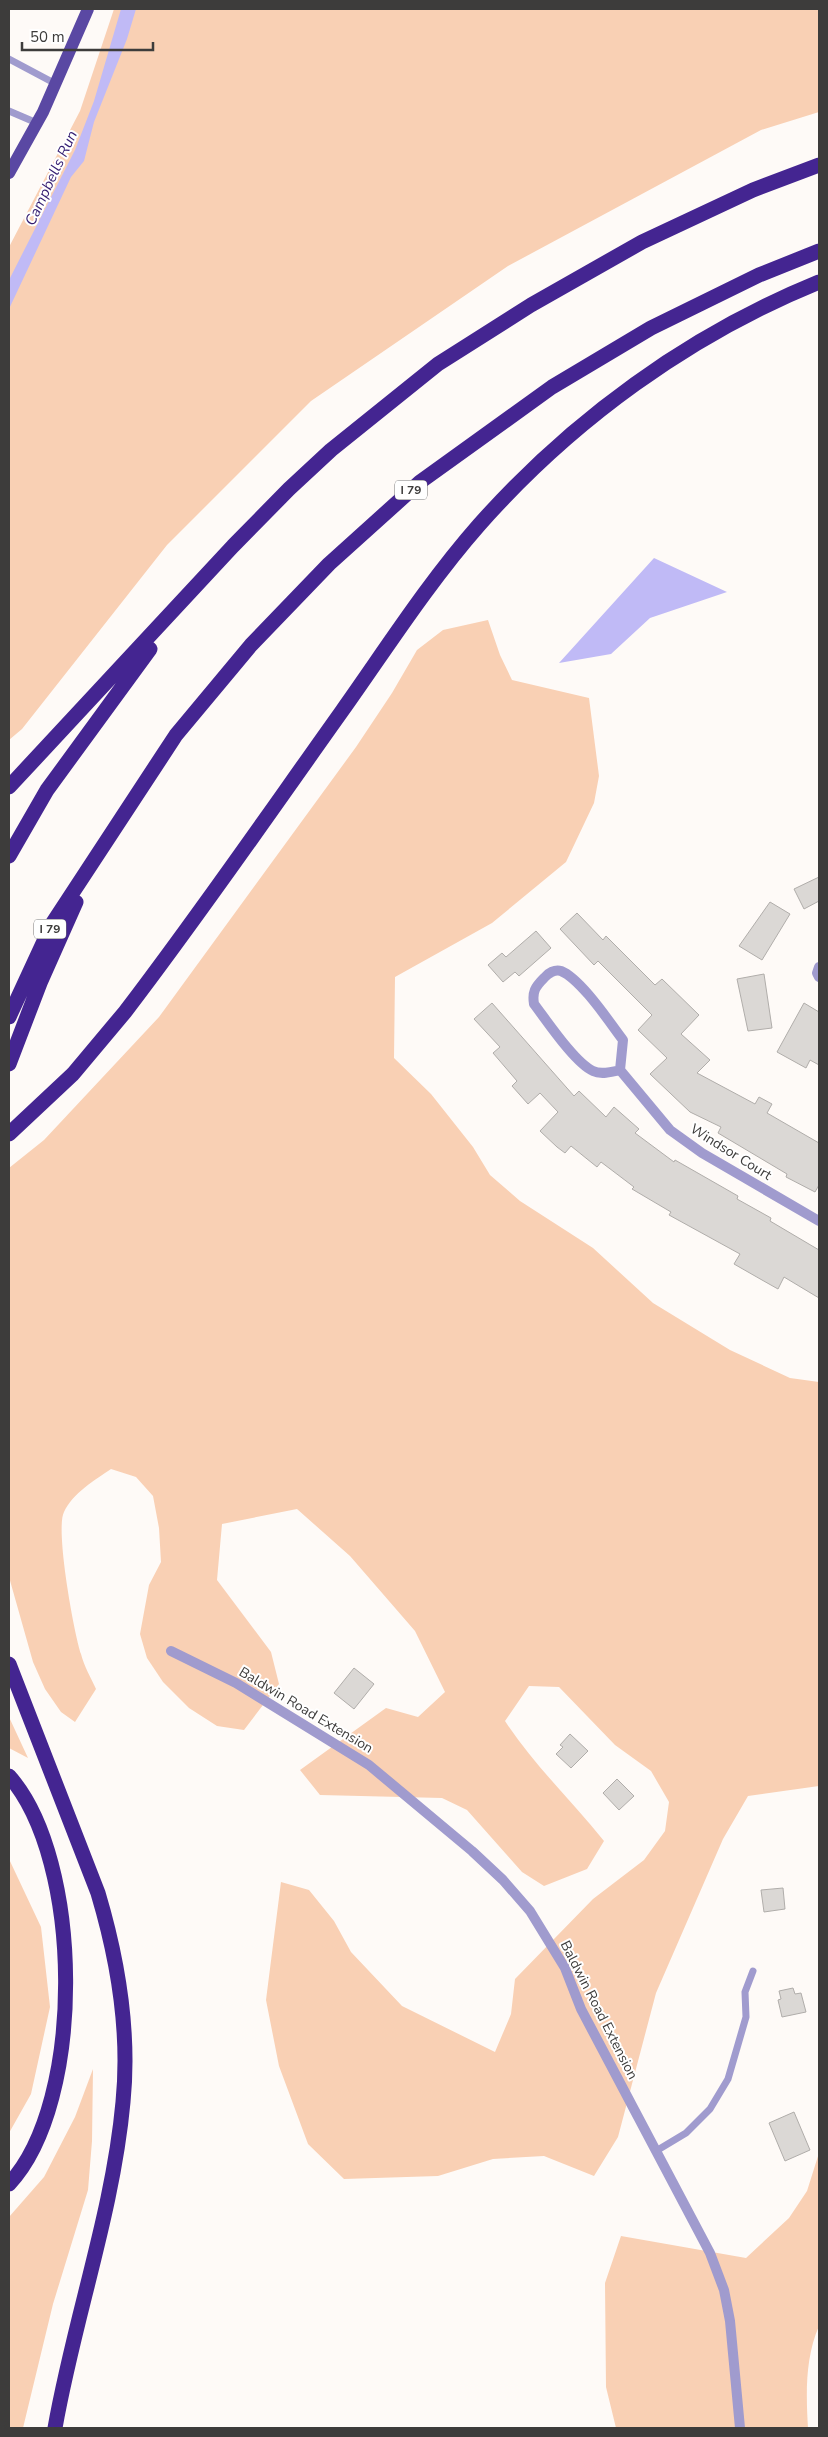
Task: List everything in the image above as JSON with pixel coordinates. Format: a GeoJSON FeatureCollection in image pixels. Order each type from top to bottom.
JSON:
{"type":"FeatureCollection","features":[{"type":"Feature","properties":{"kind":"highway"},"geometry":{"type":"LineString","coordinates":[[9,787],[233,546],[331,450],[438,364],[531,305],[642,242],[753,190],[819,166]]}},
{"type":"Feature","properties":{"kind":"highway","name":"I 79"},"geometry":{"type":"LineString","coordinates":[[9,1017],[52,924],[176,735],[251,646],[329,564],[420,482],[508,418],[597,359],[651,328],[751,279],[819,251]]}},
{"type":"Feature","properties":{"kind":"highway"},"geometry":{"type":"LineString","coordinates":[[9,1134],[73,1074],[125,1012],[448,564],[511,491],[581,426],[657,368],[739,319],[819,282]]}},
{"type":"Feature","properties":{"kind":"highway"},"geometry":{"type":"LineString","coordinates":[[9,856],[46,790],[138,663],[233,546]]}},
{"type":"Feature","properties":{"kind":"highway"},"geometry":{"type":"LineString","coordinates":[[10,1061],[40,983],[103,847]]}},
{"type":"Feature","properties":{"kind":"highway"},"geometry":{"type":"LineString","coordinates":[[9,1664],[98,1892],[107,1921],[119,1981],[124,2042],[123,2100],[114,2162],[55,2428]]}},
{"type":"Feature","properties":{"kind":"highway"},"geometry":{"type":"LineString","coordinates":[[9,1776],[33,1810],[50,1858],[61,1922],[65,1993],[59,2063],[50,2107],[37,2143],[27,2161],[9,2184]]}},
{"type":"Feature","properties":{"kind":"main road"},"geometry":{"type":"LineString","coordinates":[[9,173],[56,84],[88,9]]}},
{"type":"Feature","properties":{"kind":"street"},"geometry":{"type":"LineString","coordinates":[[819,967],[817,973],[819,978]]}},
{"type":"Feature","properties":{"kind":"street"},"geometry":{"type":"LineString","coordinates":[[554,971],[560,971],[583,990],[602,1011],[623,1040],[620,1070],[609,1073],[594,1072],[578,1059],[534,1004],[532,994],[535,987],[547,975],[554,971]]}},
{"type":"Feature","properties":{"kind":"street","name":"Windsor Court"},"geometry":{"type":"LineString","coordinates":[[620,1070],[670,1130],[702,1153],[819,1221]]}},
{"type":"Feature","properties":{"kind":"street","name":"Baldwin Road Extension"},"geometry":{"type":"LineString","coordinates":[[171,1652],[236,1683],[370,1765],[472,1851],[503,1880],[530,1911],[565,1968],[581,2009],[693,2217],[710,2253],[724,2290],[730,2321],[740,2428]]}},
{"type":"Feature","properties":{"kind":"lane"},"geometry":{"type":"LineString","coordinates":[[9,59],[56,84]]}},
{"type":"Feature","properties":{"kind":"lane"},"geometry":{"type":"LineString","coordinates":[[9,111],[37,123]]}},
{"type":"Feature","properties":{"kind":"lane"},"geometry":{"type":"LineString","coordinates":[[656,2151],[686,2133],[710,2109],[728,2079],[746,2017],[745,1992],[753,1971]]}},
{"type":"Feature","properties":{"kind":"shaded area"},"geometry":{"type":"Polygon","coordinates":[[[114,9],[819,9],[819,112],[761,130],[508,266],[311,401],[167,545],[22,729],[9,740],[9,247],[80,111],[114,9]]]}},
{"type":"Feature","properties":{"kind":"shaded area"},"geometry":{"type":"Polygon","coordinates":[[[121,9],[136,9],[127,39],[94,122],[84,161],[71,177],[9,309],[9,280],[75,150],[94,101],[121,9]]]}},
{"type":"Feature","properties":{"kind":"shaded area"},"geometry":{"type":"Polygon","coordinates":[[[654,558],[727,592],[650,618],[611,654],[559,663],[654,558]]]}},
{"type":"Feature","properties":{"kind":"shaded area"},"geometry":{"type":"Polygon","coordinates":[[[488,620],[500,655],[512,680],[589,698],[599,776],[594,803],[566,862],[492,923],[395,977],[394,1058],[431,1094],[473,1147],[490,1175],[520,1201],[593,1248],[653,1303],[730,1350],[790,1378],[819,1382],[819,1786],[748,1796],[723,1839],[656,1993],[618,2137],[594,2176],[544,2156],[493,2159],[438,2176],[344,2179],[308,2144],[279,2066],[266,2000],[281,1882],[309,1890],[334,1921],[351,1952],[402,2006],[495,2052],[511,2014],[515,1979],[593,1899],[644,1860],[665,1831],[669,1802],[651,1771],[615,1745],[559,1687],[529,1686],[505,1721],[540,1767],[604,1841],[587,1869],[544,1886],[522,1872],[467,1810],[442,1798],[320,1795],[300,1770],[386,1708],[418,1717],[445,1692],[415,1631],[350,1556],[297,1509],[222,1524],[217,1580],[271,1652],[279,1684],[244,1730],[217,1726],[189,1708],[163,1682],[147,1658],[140,1634],[149,1585],[161,1562],[159,1528],[153,1496],[136,1477],[111,1469],[85,1488],[73,1499],[64,1512],[62,1538],[66,1582],[82,1658],[96,1689],[75,1722],[61,1712],[45,1689],[33,1662],[9,1577],[9,1168],[44,1140],[159,1017],[356,747],[392,693],[417,650],[443,630],[488,620]]]}},
{"type":"Feature","properties":{"kind":"shaded area"},"geometry":{"type":"Polygon","coordinates":[[[9,1717],[28,1758],[9,1748],[9,1717]]]}},
{"type":"Feature","properties":{"kind":"shaded area"},"geometry":{"type":"Polygon","coordinates":[[[9,1859],[41,1927],[50,2007],[31,2094],[9,2133],[9,1859]]]}},
{"type":"Feature","properties":{"kind":"shaded area"},"geometry":{"type":"Polygon","coordinates":[[[93,2069],[92,2141],[88,2190],[53,2304],[23,2428],[9,2428],[9,2217],[44,2177],[75,2117],[93,2069]]]}},
{"type":"Feature","properties":{"kind":"shaded area"},"geometry":{"type":"Polygon","coordinates":[[[819,2153],[819,2326],[814,2338],[807,2376],[808,2428],[616,2428],[606,2387],[605,2283],[621,2236],[746,2258],[789,2218],[807,2191],[819,2153]]]}},
{"type":"Feature","properties":{"kind":"building"},"geometry":{"type":"Polygon","coordinates":[[[819,877],[819,901],[804,909],[794,889],[819,877]]]}},
{"type":"Feature","properties":{"kind":"building"},"geometry":{"type":"Polygon","coordinates":[[[770,902],[790,914],[762,960],[739,946],[770,902]]]}},
{"type":"Feature","properties":{"kind":"building"},"geometry":{"type":"Polygon","coordinates":[[[577,913],[603,940],[606,936],[655,985],[662,979],[699,1015],[681,1034],[710,1060],[697,1073],[755,1104],[759,1097],[772,1104],[767,1113],[819,1143],[819,1185],[815,1192],[786,1177],[787,1174],[718,1133],[721,1127],[690,1112],[650,1074],[667,1058],[638,1030],[652,1015],[598,961],[594,965],[560,929],[577,913]]]}},
{"type":"Feature","properties":{"kind":"building"},"geometry":{"type":"Polygon","coordinates":[[[536,931],[551,948],[519,976],[515,972],[503,982],[488,965],[502,953],[506,957],[536,931]]]}},
{"type":"Feature","properties":{"kind":"building"},"geometry":{"type":"Polygon","coordinates":[[[764,974],[772,1028],[748,1031],[737,979],[764,974]]]}},
{"type":"Feature","properties":{"kind":"building"},"geometry":{"type":"Polygon","coordinates":[[[492,1003],[574,1096],[579,1091],[606,1117],[614,1107],[639,1129],[635,1133],[674,1162],[675,1160],[738,1196],[737,1199],[771,1218],[770,1221],[819,1250],[819,1298],[784,1277],[778,1289],[734,1264],[740,1254],[669,1215],[671,1212],[632,1189],[634,1187],[601,1162],[597,1167],[571,1146],[565,1153],[557,1147],[540,1131],[558,1112],[540,1093],[528,1104],[512,1086],[517,1081],[493,1053],[500,1047],[474,1019],[492,1003]]]}},
{"type":"Feature","properties":{"kind":"building"},"geometry":{"type":"Polygon","coordinates":[[[804,1003],[819,1012],[819,1065],[810,1060],[806,1068],[777,1052],[804,1003]]]}},
{"type":"Feature","properties":{"kind":"building"},"geometry":{"type":"Polygon","coordinates":[[[354,1668],[374,1684],[354,1709],[334,1693],[354,1668]]]}},
{"type":"Feature","properties":{"kind":"building"},"geometry":{"type":"Polygon","coordinates":[[[570,1734],[588,1751],[571,1768],[556,1754],[563,1747],[560,1745],[570,1734]]]}},
{"type":"Feature","properties":{"kind":"building"},"geometry":{"type":"Polygon","coordinates":[[[617,1779],[634,1796],[619,1810],[603,1793],[617,1779]]]}},
{"type":"Feature","properties":{"kind":"building"},"geometry":{"type":"Polygon","coordinates":[[[783,1888],[785,1909],[764,1912],[761,1890],[783,1888]]]}},
{"type":"Feature","properties":{"kind":"building"},"geometry":{"type":"Polygon","coordinates":[[[793,1988],[795,1994],[801,1993],[806,2012],[782,2017],[778,2000],[781,1999],[779,1991],[793,1988]]]}},
{"type":"Feature","properties":{"kind":"building"},"geometry":{"type":"Polygon","coordinates":[[[794,2112],[810,2150],[785,2161],[769,2123],[794,2112]]]}},
{"type":"Feature","properties":{"kind":"water label","name":"Campbells Run"},"geometry":{"type":"Point","coordinates":[51,178]}}]}
